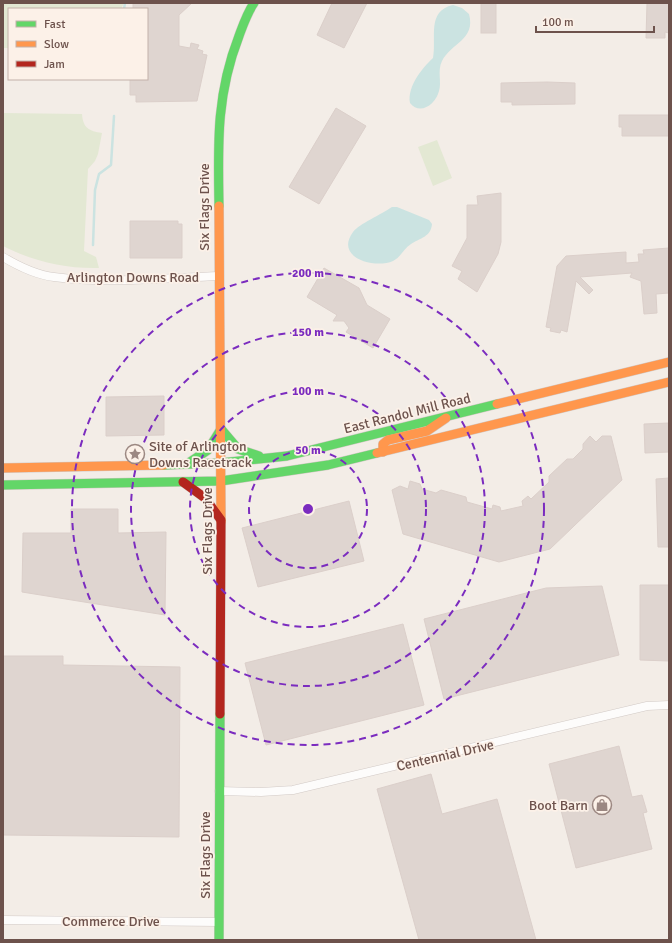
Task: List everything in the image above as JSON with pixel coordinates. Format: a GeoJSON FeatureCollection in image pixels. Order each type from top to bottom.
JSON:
{"type":"FeatureCollection","features":[{"type":"Feature","properties":{"kind":"main road","name":"Six Flags Drive"},"geometry":{"type":"LineString","coordinates":[[219,940],[219,791],[222,634],[218,218],[220,100],[229,60],[252,4]]}},
{"type":"Feature","properties":{"kind":"main road","name":"East Randol Mill Road"},"geometry":{"type":"LineString","coordinates":[[3,468],[185,465],[287,456],[669,362]]}},
{"type":"Feature","properties":{"kind":"main road"},"geometry":{"type":"LineString","coordinates":[[3,485],[221,481],[328,465],[669,382]]}},
{"type":"Feature","properties":{"kind":"main road"},"geometry":{"type":"LineString","coordinates":[[383,452],[383,444],[388,440],[432,430],[440,426],[446,418]]}},
{"type":"Feature","properties":{"kind":"main road"},"geometry":{"type":"LineString","coordinates":[[185,465],[208,451],[216,440],[221,429],[238,449],[266,458]]}},
{"type":"Feature","properties":{"kind":"main road"},"geometry":{"type":"LineString","coordinates":[[183,482],[210,503],[221,521]]}},
{"type":"Feature","properties":{"kind":"street","name":"Arlington Downs Road"},"geometry":{"type":"LineString","coordinates":[[3,257],[36,272],[53,277],[114,280],[219,276]]}},
{"type":"Feature","properties":{"kind":"street","name":"Centennial Drive"},"geometry":{"type":"LineString","coordinates":[[219,791],[261,792],[293,790],[647,706],[669,705]]}},
{"type":"Feature","properties":{"kind":"street","name":"Commerce Drive"},"geometry":{"type":"LineString","coordinates":[[3,920],[219,922]]}},
{"type":"Feature","properties":{"kind":"green space"},"geometry":{"type":"Polygon","coordinates":[[[3,3],[124,3],[122,8],[8,8],[8,48],[3,48],[3,3]]]}},
{"type":"Feature","properties":{"kind":"green space"},"geometry":{"type":"Polygon","coordinates":[[[3,113],[82,114],[85,126],[90,130],[102,133],[98,154],[95,161],[88,169],[84,251],[96,257],[99,268],[74,267],[50,263],[37,260],[3,246],[3,113]]]}},
{"type":"Feature","properties":{"kind":"green space"},"geometry":{"type":"Polygon","coordinates":[[[437,140],[452,178],[433,186],[418,147],[437,140]]]}},
{"type":"Feature","properties":{"kind":"water"},"geometry":{"type":"Polygon","coordinates":[[[453,5],[462,8],[469,14],[469,30],[466,36],[446,55],[442,61],[440,69],[440,88],[435,100],[427,107],[414,107],[410,103],[411,91],[420,72],[433,58],[434,26],[436,19],[439,13],[445,8],[453,5]]]}},
{"type":"Feature","properties":{"kind":"water"},"geometry":{"type":"Polygon","coordinates":[[[392,207],[397,207],[429,220],[432,224],[430,232],[414,242],[393,261],[376,264],[359,259],[353,255],[349,249],[349,241],[353,232],[365,222],[392,207]]]}},
{"type":"Feature","properties":{"kind":"building"},"geometry":{"type":"Polygon","coordinates":[[[133,3],[192,3],[179,15],[179,46],[190,48],[191,43],[199,45],[197,49],[203,51],[202,54],[207,55],[197,101],[136,102],[136,95],[130,95],[130,80],[148,80],[148,8],[133,8],[133,3]]]}},
{"type":"Feature","properties":{"kind":"building"},"geometry":{"type":"Polygon","coordinates":[[[332,3],[367,3],[344,48],[317,35],[332,3]]]}},
{"type":"Feature","properties":{"kind":"building"},"geometry":{"type":"Polygon","coordinates":[[[481,3],[496,3],[496,33],[481,33],[481,3]]]}},
{"type":"Feature","properties":{"kind":"building"},"geometry":{"type":"Polygon","coordinates":[[[647,3],[669,3],[669,33],[665,32],[665,38],[646,38],[647,3]]]}},
{"type":"Feature","properties":{"kind":"building"},"geometry":{"type":"Polygon","coordinates":[[[501,83],[575,83],[575,104],[512,105],[512,102],[501,102],[501,83]]]}},
{"type":"Feature","properties":{"kind":"building"},"geometry":{"type":"Polygon","coordinates":[[[336,108],[366,126],[319,204],[289,187],[336,108]]]}},
{"type":"Feature","properties":{"kind":"building"},"geometry":{"type":"Polygon","coordinates":[[[619,115],[669,115],[669,136],[622,136],[622,127],[619,127],[619,115]]]}},
{"type":"Feature","properties":{"kind":"building"},"geometry":{"type":"Polygon","coordinates":[[[501,193],[501,242],[498,254],[477,292],[458,279],[462,271],[452,266],[467,238],[467,205],[478,205],[477,196],[501,193]]]}},
{"type":"Feature","properties":{"kind":"building"},"geometry":{"type":"Polygon","coordinates":[[[130,221],[178,221],[178,224],[182,224],[182,258],[130,258],[130,221]]]}},
{"type":"Feature","properties":{"kind":"building"},"geometry":{"type":"Polygon","coordinates":[[[669,248],[669,293],[656,294],[657,313],[644,314],[641,281],[630,277],[632,273],[580,277],[593,290],[589,294],[576,281],[567,332],[561,330],[560,333],[550,331],[551,328],[546,327],[557,266],[566,256],[626,252],[626,263],[639,262],[638,254],[644,254],[643,250],[669,248]]]}},
{"type":"Feature","properties":{"kind":"building"},"geometry":{"type":"Polygon","coordinates":[[[324,268],[359,288],[367,305],[390,319],[373,348],[346,332],[349,328],[344,321],[333,321],[337,315],[307,297],[324,268]]]}},
{"type":"Feature","properties":{"kind":"building"},"geometry":{"type":"Polygon","coordinates":[[[164,396],[164,435],[106,436],[106,397],[164,396]]]}},
{"type":"Feature","properties":{"kind":"building"},"geometry":{"type":"Polygon","coordinates":[[[669,423],[669,452],[645,453],[644,424],[669,423]]]}},
{"type":"Feature","properties":{"kind":"building"},"geometry":{"type":"Polygon","coordinates":[[[590,436],[596,442],[602,436],[611,436],[622,480],[550,549],[499,562],[403,534],[392,490],[400,486],[408,489],[410,481],[420,484],[422,489],[436,493],[441,490],[466,497],[467,502],[492,509],[493,505],[500,507],[501,511],[523,506],[522,501],[528,496],[531,499],[549,482],[549,476],[567,459],[573,459],[583,449],[583,444],[590,436]]]}},
{"type":"Feature","properties":{"kind":"building"},"geometry":{"type":"Polygon","coordinates":[[[669,478],[669,547],[658,547],[656,479],[669,478]]]}},
{"type":"Feature","properties":{"kind":"building"},"geometry":{"type":"Polygon","coordinates":[[[349,501],[364,561],[258,587],[242,528],[349,501]]]}},
{"type":"Feature","properties":{"kind":"building"},"geometry":{"type":"Polygon","coordinates":[[[71,509],[118,509],[118,533],[166,532],[165,615],[22,592],[23,533],[71,533],[71,509]]]}},
{"type":"Feature","properties":{"kind":"building"},"geometry":{"type":"Polygon","coordinates":[[[640,585],[669,585],[669,661],[640,660],[640,585]]]}},
{"type":"Feature","properties":{"kind":"building"},"geometry":{"type":"Polygon","coordinates":[[[602,586],[619,655],[444,699],[424,619],[546,588],[602,586]]]}},
{"type":"Feature","properties":{"kind":"building"},"geometry":{"type":"Polygon","coordinates":[[[403,624],[424,705],[266,745],[245,663],[403,624]]]}},
{"type":"Feature","properties":{"kind":"building"},"geometry":{"type":"Polygon","coordinates":[[[3,656],[63,656],[63,665],[180,667],[179,837],[3,835],[3,656]]]}},
{"type":"Feature","properties":{"kind":"building","name":"Boot Barn"},"geometry":{"type":"Polygon","coordinates":[[[619,746],[632,797],[642,795],[647,812],[643,813],[652,849],[576,868],[549,764],[619,746]]]}},
{"type":"Feature","properties":{"kind":"building"},"geometry":{"type":"Polygon","coordinates":[[[431,774],[442,814],[497,799],[536,940],[419,940],[377,789],[431,774]]]}},
{"type":"Feature","properties":{"kind":"waterway"},"geometry":{"type":"LineString","coordinates":[[124,8],[125,3]]}},
{"type":"Feature","properties":{"kind":"waterway"},"geometry":{"type":"LineString","coordinates":[[93,245],[95,190],[99,174],[111,165],[114,116]]}},
{"type":"Feature","properties":{"kind":"traffic: fast"},"geometry":{"type":"LineString","coordinates":[[219,206],[218,162],[222,99],[231,58],[245,19],[254,3]]}},
{"type":"Feature","properties":{"kind":"traffic: fast"},"geometry":{"type":"LineString","coordinates":[[164,465],[220,463],[287,456],[497,404]]}},
{"type":"Feature","properties":{"kind":"traffic: fast"},"geometry":{"type":"LineString","coordinates":[[187,464],[208,450],[221,429],[238,449],[259,456]]}},
{"type":"Feature","properties":{"kind":"traffic: fast"},"geometry":{"type":"LineString","coordinates":[[3,485],[221,481],[328,465],[377,453]]}},
{"type":"Feature","properties":{"kind":"traffic: fast"},"geometry":{"type":"LineString","coordinates":[[219,940],[220,714]]}},
{"type":"Feature","properties":{"kind":"traffic: slow"},"geometry":{"type":"LineString","coordinates":[[219,206],[221,522]]}},
{"type":"Feature","properties":{"kind":"traffic: slow"},"geometry":{"type":"LineString","coordinates":[[497,404],[669,362]]}},
{"type":"Feature","properties":{"kind":"traffic: slow"},"geometry":{"type":"LineString","coordinates":[[377,453],[669,382]]}},
{"type":"Feature","properties":{"kind":"traffic: slow"},"geometry":{"type":"LineString","coordinates":[[383,452],[383,444],[388,440],[427,431],[446,418]]}},
{"type":"Feature","properties":{"kind":"traffic: slow"},"geometry":{"type":"LineString","coordinates":[[3,468],[164,465]]}},
{"type":"Feature","properties":{"kind":"traffic: jam"},"geometry":{"type":"LineString","coordinates":[[183,482],[205,498],[221,520]]}},
{"type":"Feature","properties":{"kind":"traffic: jam"},"geometry":{"type":"LineString","coordinates":[[220,714],[221,522]]}},
{"type":"Feature","properties":{"kind":"place","name":"Site of Arlington Downs Racetrack"},"geometry":{"type":"Point","coordinates":[135,454]}},
{"type":"Feature","properties":{"kind":"place","name":"Boot Barn"},"geometry":{"type":"Point","coordinates":[602,805]}}]}
